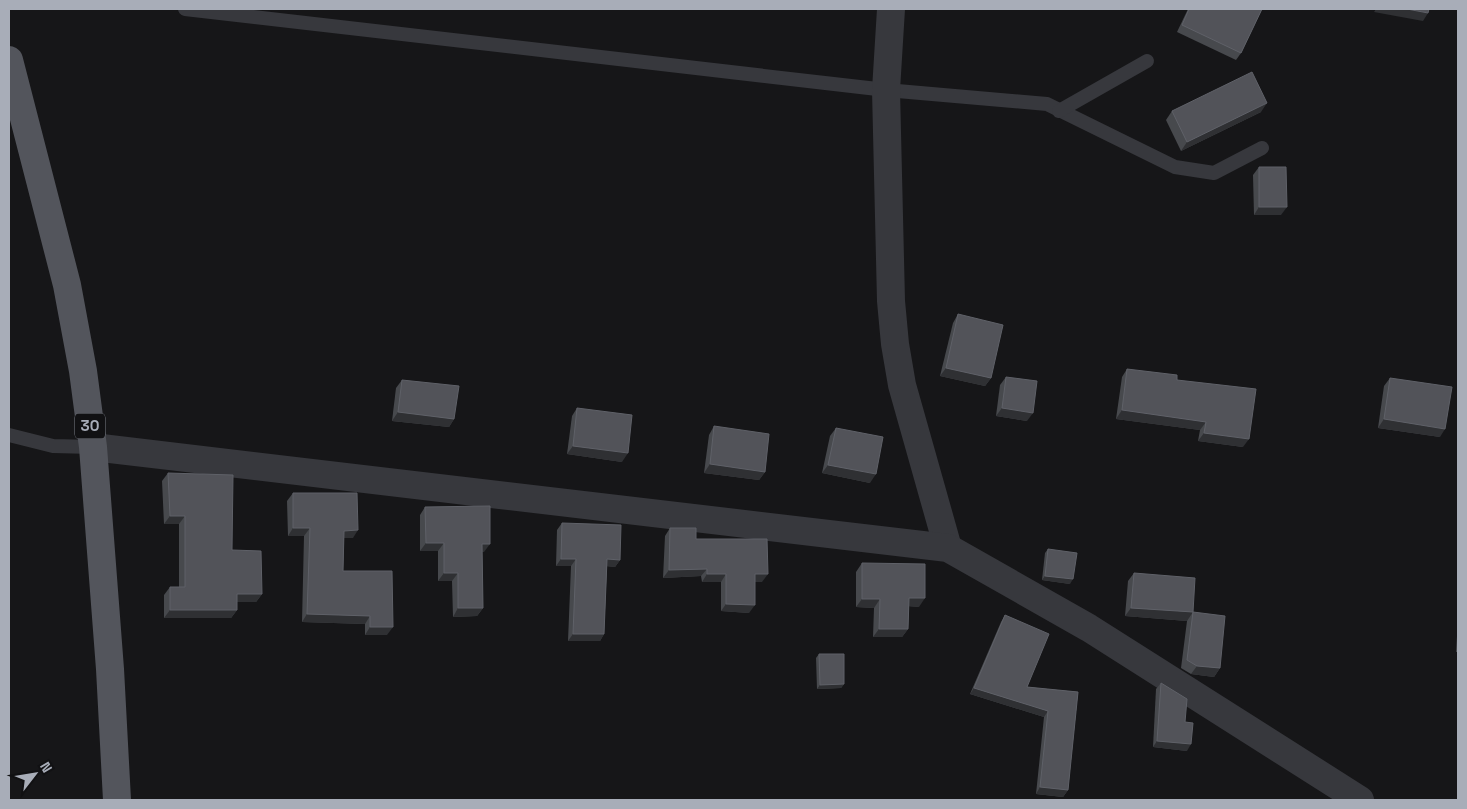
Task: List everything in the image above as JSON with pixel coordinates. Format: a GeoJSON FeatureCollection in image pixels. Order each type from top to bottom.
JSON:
{"type":"FeatureCollection","features":[{"type":"Feature","properties":{"kind":"main road","name":"30"},"geometry":{"type":"LineString","coordinates":[[9,60],[67,285],[83,372],[93,447],[110,669],[117,800]]}},
{"type":"Feature","properties":{"kind":"street"},"geometry":{"type":"LineString","coordinates":[[891,9],[886,90],[891,301],[895,344],[902,385],[948,548]]}},
{"type":"Feature","properties":{"kind":"street"},"geometry":{"type":"LineString","coordinates":[[93,447],[948,548],[1089,628],[1360,800]]}},
{"type":"Feature","properties":{"kind":"lane"},"geometry":{"type":"LineString","coordinates":[[185,9],[886,90],[1046,104],[1175,167],[1214,173],[1262,148]]}},
{"type":"Feature","properties":{"kind":"lane"},"geometry":{"type":"LineString","coordinates":[[1059,110],[1147,62]]}},
{"type":"Feature","properties":{"kind":"lane"},"geometry":{"type":"LineString","coordinates":[[9,435],[53,446],[93,447]]}},
{"type":"Feature","properties":{"kind":"building"},"geometry":{"type":"Polygon","coordinates":[[[1189,9],[1262,9],[1241,53],[1182,25],[1189,9]]]}},
{"type":"Feature","properties":{"kind":"building"},"geometry":{"type":"Polygon","coordinates":[[[1407,9],[1429,9],[1428,13],[1407,9]]]}},
{"type":"Feature","properties":{"kind":"building"},"geometry":{"type":"Polygon","coordinates":[[[1252,72],[1267,103],[1187,142],[1172,111],[1252,72]]]}},
{"type":"Feature","properties":{"kind":"building"},"geometry":{"type":"Polygon","coordinates":[[[1259,167],[1286,167],[1287,207],[1259,207],[1259,167]]]}},
{"type":"Feature","properties":{"kind":"building"},"geometry":{"type":"Polygon","coordinates":[[[958,314],[1003,325],[991,378],[946,368],[958,314]]]}},
{"type":"Feature","properties":{"kind":"building"},"geometry":{"type":"Polygon","coordinates":[[[1127,369],[1177,375],[1177,380],[1256,389],[1249,439],[1204,433],[1206,422],[1122,410],[1127,369]]]}},
{"type":"Feature","properties":{"kind":"building"},"geometry":{"type":"Polygon","coordinates":[[[1006,377],[1037,381],[1033,413],[1002,408],[1006,377]]]}},
{"type":"Feature","properties":{"kind":"building"},"geometry":{"type":"Polygon","coordinates":[[[1390,378],[1452,387],[1445,429],[1384,419],[1390,378]]]}},
{"type":"Feature","properties":{"kind":"building"},"geometry":{"type":"Polygon","coordinates":[[[402,380],[459,386],[454,419],[398,412],[402,380]]]}},
{"type":"Feature","properties":{"kind":"building"},"geometry":{"type":"Polygon","coordinates":[[[577,408],[632,415],[628,453],[573,446],[577,408]]]}},
{"type":"Feature","properties":{"kind":"building"},"geometry":{"type":"Polygon","coordinates":[[[714,426],[769,434],[765,472],[710,464],[714,426]]]}},
{"type":"Feature","properties":{"kind":"building"},"geometry":{"type":"Polygon","coordinates":[[[836,428],[883,437],[876,474],[828,465],[836,428]]]}},
{"type":"Feature","properties":{"kind":"building"},"geometry":{"type":"Polygon","coordinates":[[[168,473],[233,475],[232,550],[261,551],[262,594],[237,594],[237,610],[170,610],[170,587],[185,587],[185,516],[170,516],[168,473]]]}},
{"type":"Feature","properties":{"kind":"building"},"geometry":{"type":"Polygon","coordinates":[[[293,493],[357,493],[358,530],[344,531],[343,571],[392,571],[393,627],[370,627],[370,616],[307,614],[310,528],[293,528],[293,493]]]}},
{"type":"Feature","properties":{"kind":"building"},"geometry":{"type":"Polygon","coordinates":[[[490,506],[490,544],[482,544],[483,608],[458,608],[458,573],[444,573],[444,543],[426,543],[425,507],[490,506]]]}},
{"type":"Feature","properties":{"kind":"building"},"geometry":{"type":"Polygon","coordinates":[[[562,523],[621,525],[620,560],[607,559],[604,634],[573,634],[576,559],[561,559],[562,523]]]}},
{"type":"Feature","properties":{"kind":"building"},"geometry":{"type":"Polygon","coordinates":[[[670,528],[696,528],[696,539],[767,539],[768,574],[755,574],[755,605],[726,604],[726,574],[707,574],[707,569],[669,570],[670,528]]]}},
{"type":"Feature","properties":{"kind":"building"},"geometry":{"type":"Polygon","coordinates":[[[1048,549],[1077,553],[1073,579],[1045,576],[1048,549]]]}},
{"type":"Feature","properties":{"kind":"building"},"geometry":{"type":"Polygon","coordinates":[[[862,563],[925,564],[925,598],[909,598],[908,629],[879,629],[880,599],[862,599],[862,563]]]}},
{"type":"Feature","properties":{"kind":"building"},"geometry":{"type":"Polygon","coordinates":[[[1134,573],[1195,578],[1193,612],[1131,608],[1134,573]]]}},
{"type":"Feature","properties":{"kind":"building"},"geometry":{"type":"Polygon","coordinates":[[[1193,612],[1225,616],[1220,668],[1197,666],[1187,660],[1193,612]]]}},
{"type":"Feature","properties":{"kind":"building"},"geometry":{"type":"Polygon","coordinates":[[[1005,615],[1049,634],[1027,687],[1078,692],[1068,790],[1040,787],[1048,711],[974,688],[1005,615]]]}},
{"type":"Feature","properties":{"kind":"building"},"geometry":{"type":"Polygon","coordinates":[[[819,654],[844,654],[844,684],[820,685],[819,654]]]}},
{"type":"Feature","properties":{"kind":"building"},"geometry":{"type":"Polygon","coordinates":[[[1161,683],[1187,699],[1185,722],[1193,723],[1191,744],[1157,741],[1161,683]]]}}]}
